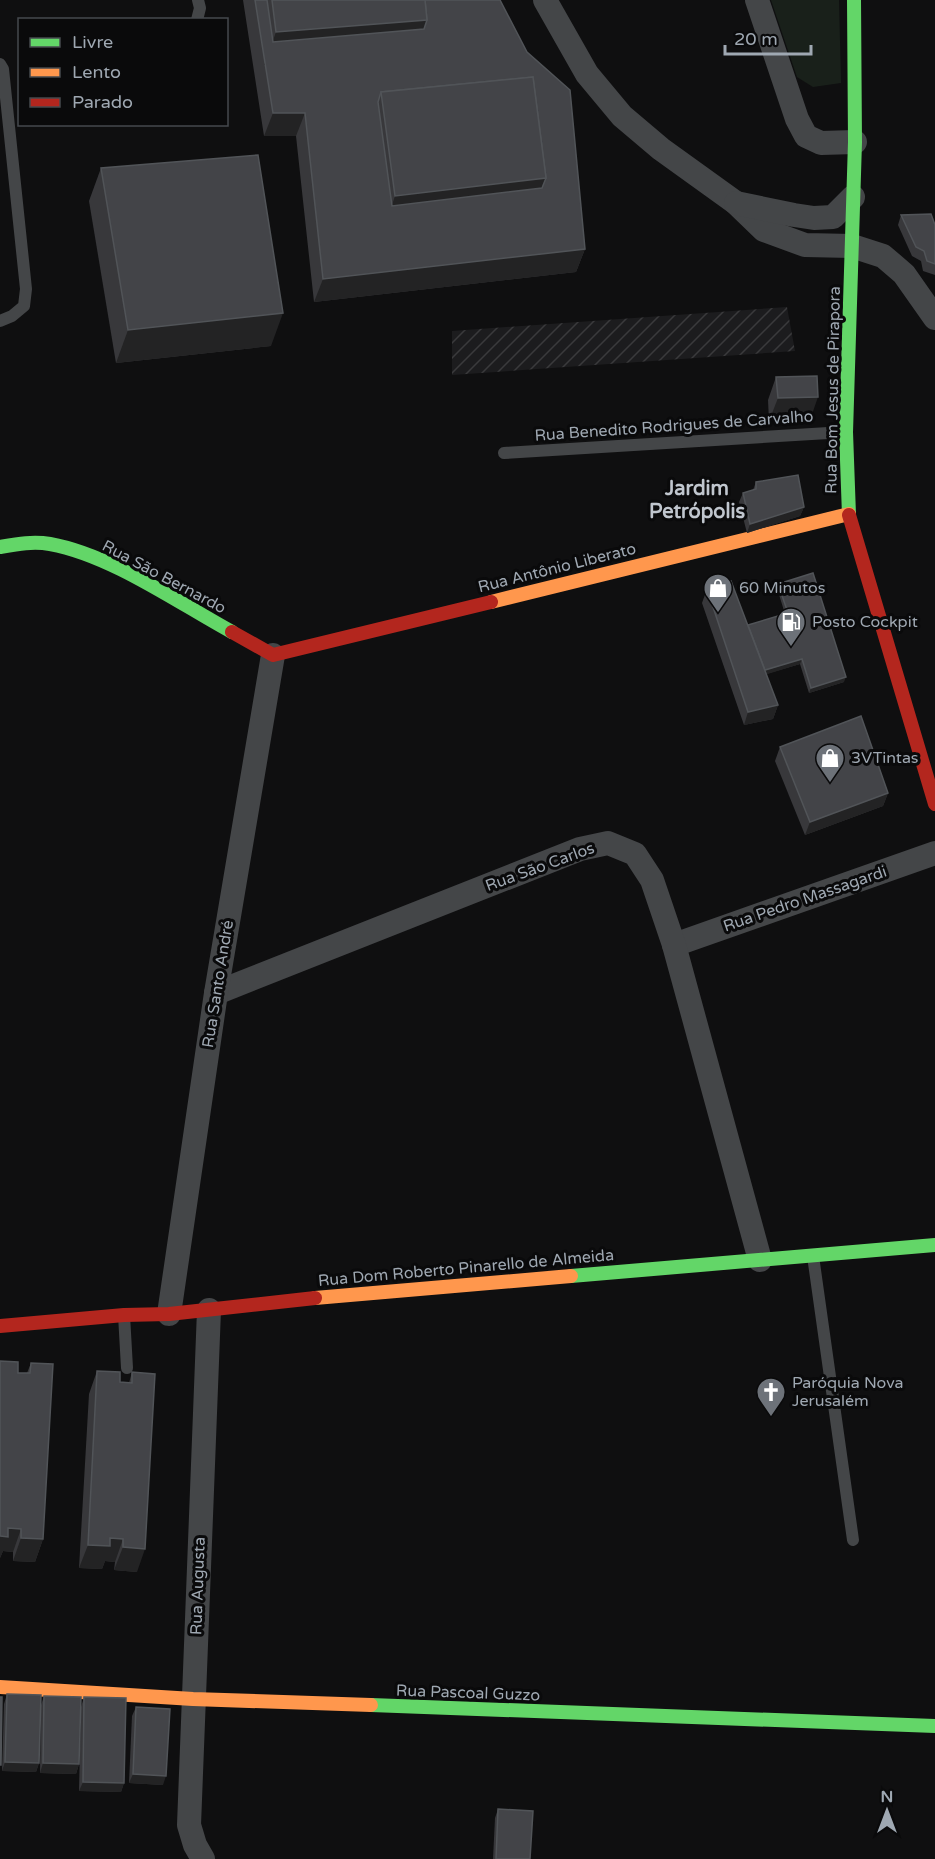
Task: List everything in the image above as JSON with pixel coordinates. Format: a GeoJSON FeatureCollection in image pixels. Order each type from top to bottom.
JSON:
{"type":"FeatureCollection","features":[{"type":"Feature","properties":{"kind":"street"},"geometry":{"type":"LineString","coordinates":[[544,0],[587,74],[622,116],[662,149],[736,203],[764,230],[806,245],[852,246],[883,256],[904,274],[935,318]]}},
{"type":"Feature","properties":{"kind":"street"},"geometry":{"type":"LineString","coordinates":[[757,0],[797,119],[806,136],[821,143],[855,142]]}},
{"type":"Feature","properties":{"kind":"street","name":"Rua Bom Jesus de Pirapora"},"geometry":{"type":"LineString","coordinates":[[854,0],[855,142],[846,432],[849,514],[935,804]]}},
{"type":"Feature","properties":{"kind":"street"},"geometry":{"type":"LineString","coordinates":[[736,203],[814,218],[832,217],[853,197]]}},
{"type":"Feature","properties":{"kind":"street","name":"Rua Antônio Liberato"},"geometry":{"type":"LineString","coordinates":[[273,655],[849,514]]}},
{"type":"Feature","properties":{"kind":"street","name":"Rua São Bernardo"},"geometry":{"type":"LineString","coordinates":[[0,547],[12,543],[38,542],[80,551],[126,573],[273,655]]}},
{"type":"Feature","properties":{"kind":"street","name":"Rua Santo André"},"geometry":{"type":"LineString","coordinates":[[169,1314],[216,993],[273,655]]}},
{"type":"Feature","properties":{"kind":"street","name":"Rua São Carlos"},"geometry":{"type":"LineString","coordinates":[[216,993],[580,849],[608,843],[635,855],[652,879],[674,945],[760,1260]]}},
{"type":"Feature","properties":{"kind":"street","name":"Rua Pedro Massagardi"},"geometry":{"type":"LineString","coordinates":[[674,945],[935,852]]}},
{"type":"Feature","properties":{"kind":"street","name":"Rua Dom Roberto Pinarello de Almeida"},"geometry":{"type":"LineString","coordinates":[[0,1326],[124,1315],[169,1314],[295,1300],[935,1245]]}},
{"type":"Feature","properties":{"kind":"street","name":"Rua Augusta"},"geometry":{"type":"LineString","coordinates":[[203,1859],[195,1845],[189,1825],[209,1310]]}},
{"type":"Feature","properties":{"kind":"street","name":"Rua Pascoal Guzzo"},"geometry":{"type":"LineString","coordinates":[[0,1687],[193,1700],[935,1726]]}},
{"type":"Feature","properties":{"kind":"lane"},"geometry":{"type":"LineString","coordinates":[[198,0],[200,8],[198,18]]}},
{"type":"Feature","properties":{"kind":"lane"},"geometry":{"type":"LineString","coordinates":[[0,64],[3,69],[26,290],[24,306],[12,316],[0,321]]}},
{"type":"Feature","properties":{"kind":"lane","name":"Rua Benedito Rodrigues de Carvalho"},"geometry":{"type":"LineString","coordinates":[[504,453],[846,432]]}},
{"type":"Feature","properties":{"kind":"lane"},"geometry":{"type":"LineString","coordinates":[[813,1255],[853,1540]]}},
{"type":"Feature","properties":{"kind":"lane"},"geometry":{"type":"LineString","coordinates":[[124,1315],[126,1368]]}},
{"type":"Feature","properties":{"kind":"shaded area"},"geometry":{"type":"Polygon","coordinates":[[[771,0],[839,0],[841,83],[813,87],[797,77],[771,0]]]}},
{"type":"Feature","properties":{"kind":"shaded area"},"geometry":{"type":"Polygon","coordinates":[[[787,307],[795,351],[452,375],[452,331],[787,307]]]}},
{"type":"Feature","properties":{"kind":"building"},"geometry":{"type":"Polygon","coordinates":[[[255,0],[267,0],[273,42],[424,29],[427,20],[425,0],[500,0],[527,52],[570,90],[585,249],[323,279],[305,113],[273,113],[255,0]],[[533,77],[381,92],[378,102],[392,206],[542,188],[546,178],[533,77]]]}},
{"type":"Feature","properties":{"kind":"building"},"geometry":{"type":"Polygon","coordinates":[[[272,0],[425,0],[427,20],[276,32],[272,0]]]}},
{"type":"Feature","properties":{"kind":"building"},"geometry":{"type":"Polygon","coordinates":[[[533,77],[546,178],[395,196],[381,92],[533,77]]]}},
{"type":"Feature","properties":{"kind":"building"},"geometry":{"type":"Polygon","coordinates":[[[258,155],[283,313],[128,330],[101,168],[258,155]]]}},
{"type":"Feature","properties":{"kind":"building"},"geometry":{"type":"Polygon","coordinates":[[[931,214],[935,225],[935,264],[927,261],[924,251],[916,247],[901,215],[931,214]]]}},
{"type":"Feature","properties":{"kind":"building"},"geometry":{"type":"Polygon","coordinates":[[[817,376],[818,397],[778,398],[776,377],[817,376]]]}},
{"type":"Feature","properties":{"kind":"building"},"geometry":{"type":"Polygon","coordinates":[[[798,475],[804,507],[750,524],[743,493],[756,489],[756,482],[798,475]]]}},
{"type":"Feature","properties":{"kind":"building","name":"Posto Cockpit"},"geometry":{"type":"Polygon","coordinates":[[[813,573],[846,677],[811,688],[802,659],[765,670],[748,625],[788,613],[778,584],[813,573]]]}},
{"type":"Feature","properties":{"kind":"building"},"geometry":{"type":"Polygon","coordinates":[[[731,581],[778,705],[748,712],[707,589],[731,581]]]}},
{"type":"Feature","properties":{"kind":"building","name":"3VTintas"},"geometry":{"type":"Polygon","coordinates":[[[861,716],[888,793],[810,822],[780,747],[861,716]]]}},
{"type":"Feature","properties":{"kind":"building"},"geometry":{"type":"Polygon","coordinates":[[[0,1361],[18,1362],[18,1373],[30,1373],[31,1363],[53,1364],[43,1539],[21,1538],[21,1529],[8,1528],[8,1537],[0,1536],[0,1361]]]}},
{"type":"Feature","properties":{"kind":"building"},"geometry":{"type":"Polygon","coordinates":[[[97,1371],[120,1372],[120,1382],[132,1383],[132,1372],[155,1374],[145,1549],[123,1547],[123,1539],[110,1538],[110,1546],[88,1545],[97,1371]]]}},
{"type":"Feature","properties":{"kind":"building"},"geometry":{"type":"Polygon","coordinates":[[[7,1694],[41,1695],[39,1763],[5,1762],[7,1694]]]}},
{"type":"Feature","properties":{"kind":"building"},"geometry":{"type":"Polygon","coordinates":[[[44,1696],[81,1697],[79,1764],[43,1763],[44,1696]]]}},
{"type":"Feature","properties":{"kind":"building"},"geometry":{"type":"Polygon","coordinates":[[[0,1697],[2,1697],[1,1765],[0,1765],[0,1697]]]}},
{"type":"Feature","properties":{"kind":"building"},"geometry":{"type":"Polygon","coordinates":[[[84,1697],[126,1698],[124,1783],[83,1782],[84,1697]]]}},
{"type":"Feature","properties":{"kind":"building"},"geometry":{"type":"Polygon","coordinates":[[[136,1707],[170,1709],[166,1776],[133,1774],[136,1707]]]}},
{"type":"Feature","properties":{"kind":"building"},"geometry":{"type":"Polygon","coordinates":[[[498,1809],[533,1811],[530,1859],[496,1859],[498,1809]]]}},
{"type":"Feature","properties":{"kind":"traffic: fast"},"geometry":{"type":"LineString","coordinates":[[849,515],[846,432],[855,142],[854,0]]}},
{"type":"Feature","properties":{"kind":"traffic: fast"},"geometry":{"type":"LineString","coordinates":[[0,547],[44,543],[96,558],[143,581],[232,632]]}},
{"type":"Feature","properties":{"kind":"traffic: fast"},"geometry":{"type":"LineString","coordinates":[[571,1276],[935,1245]]}},
{"type":"Feature","properties":{"kind":"traffic: fast"},"geometry":{"type":"LineString","coordinates":[[371,1705],[935,1726]]}},
{"type":"Feature","properties":{"kind":"traffic: slow"},"geometry":{"type":"LineString","coordinates":[[491,602],[849,514]]}},
{"type":"Feature","properties":{"kind":"traffic: slow"},"geometry":{"type":"LineString","coordinates":[[315,1298],[571,1276]]}},
{"type":"Feature","properties":{"kind":"traffic: slow"},"geometry":{"type":"LineString","coordinates":[[0,1687],[193,1699],[371,1705]]}},
{"type":"Feature","properties":{"kind":"traffic: jam"},"geometry":{"type":"LineString","coordinates":[[849,515],[935,804]]}},
{"type":"Feature","properties":{"kind":"traffic: jam"},"geometry":{"type":"LineString","coordinates":[[232,632],[273,655],[491,602]]}},
{"type":"Feature","properties":{"kind":"traffic: jam"},"geometry":{"type":"LineString","coordinates":[[0,1326],[124,1315],[169,1314],[315,1298]]}},
{"type":"Feature","properties":{"kind":"place","name":"60 Minutos"},"geometry":{"type":"Point","coordinates":[718,614]}},
{"type":"Feature","properties":{"kind":"place","name":"Posto Cockpit"},"geometry":{"type":"Point","coordinates":[791,648]}},
{"type":"Feature","properties":{"kind":"place","name":"3VTintas"},"geometry":{"type":"Point","coordinates":[830,784]}},
{"type":"Feature","properties":{"kind":"place","name":"Paróquia Nova Jerusalém"},"geometry":{"type":"Point","coordinates":[771,1418]}},
{"type":"Feature","properties":{"kind":"district","name":"Jardim Petrópolis"},"geometry":{"type":"Point","coordinates":[697,500]}}]}
